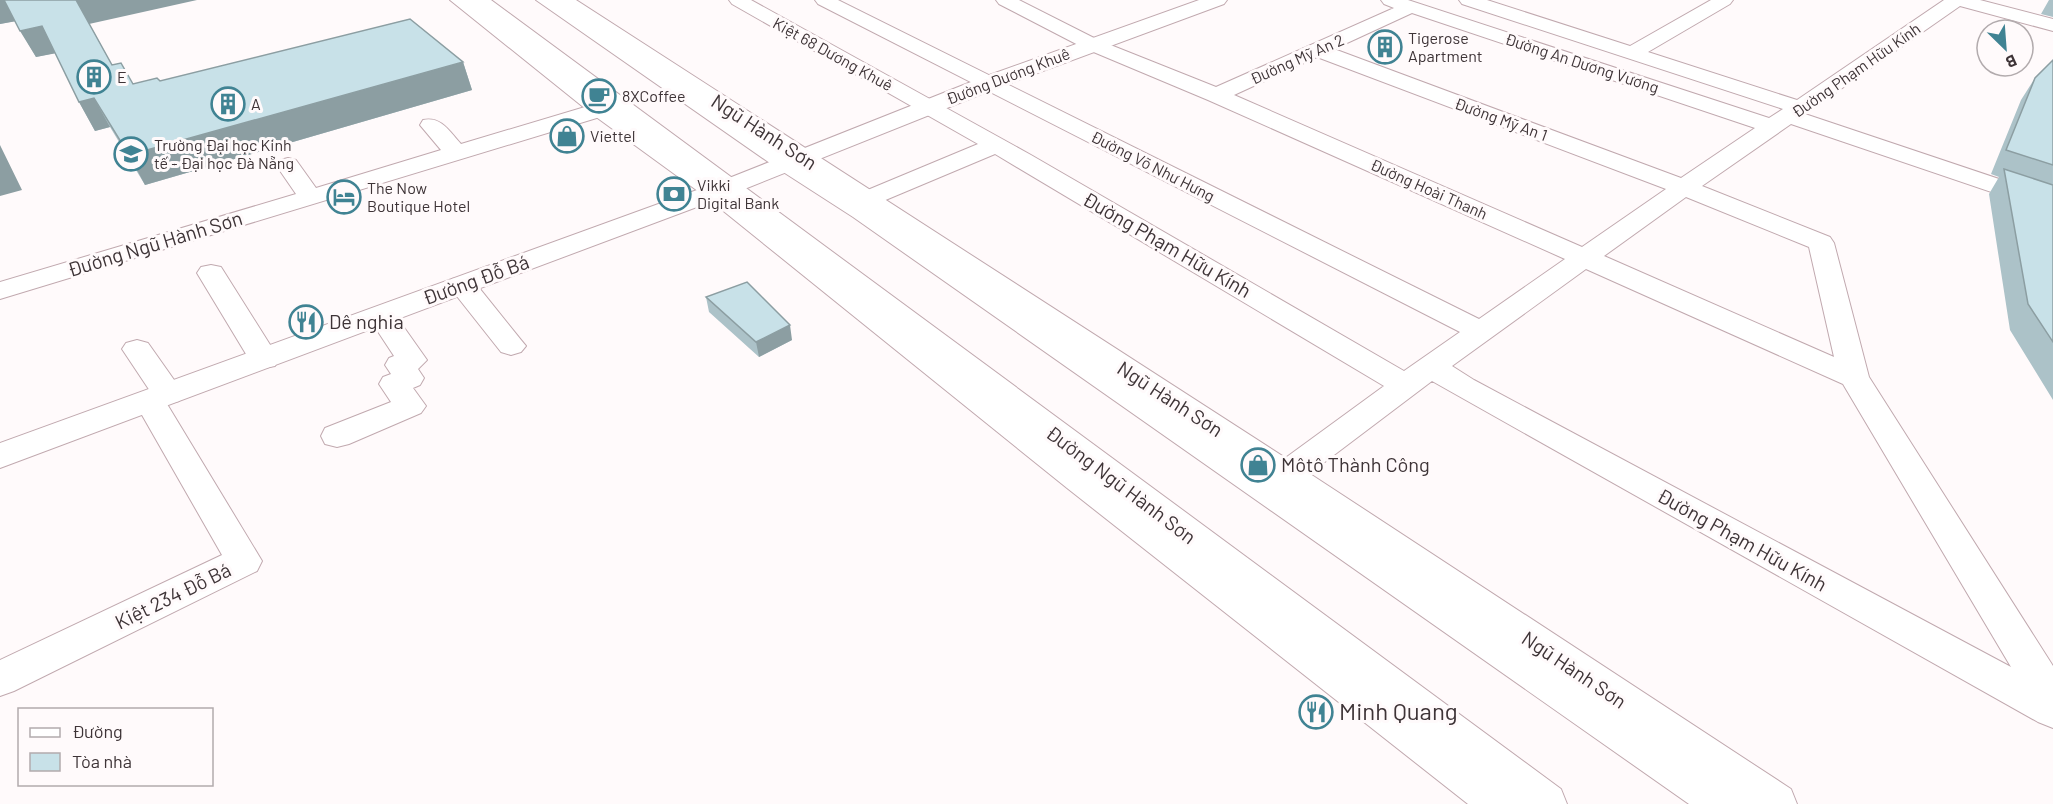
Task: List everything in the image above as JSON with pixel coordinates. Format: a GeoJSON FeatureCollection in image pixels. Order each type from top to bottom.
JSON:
{"type":"FeatureCollection","features":[{"type":"Feature","properties":{"kind":"main road"},"geometry":{"type":"LineString","coordinates":[[460,0],[607,107],[714,181],[1080,479],[1504,804]]}},
{"type":"Feature","properties":{"kind":"main road"},"geometry":{"type":"LineString","coordinates":[[479,0],[607,107]]}},
{"type":"Feature","properties":{"kind":"main road","name":"Ngũ Hành Sơn"},"geometry":{"type":"LineString","coordinates":[[546,0],[794,160],[867,199],[1774,804]]}},
{"type":"Feature","properties":{"kind":"main road","name":"Ngũ Hành Sơn"},"geometry":{"type":"LineString","coordinates":[[563,0],[794,160],[862,211],[1726,804]]}},
{"type":"Feature","properties":{"kind":"main road","name":"Đường Dương Khuê"},"geometry":{"type":"LineString","coordinates":[[714,181],[794,160],[1091,44],[1216,0]]}},
{"type":"Feature","properties":{"kind":"main road","name":"Đường Đỗ Bá"},"geometry":{"type":"LineString","coordinates":[[0,456],[462,285],[714,181]]}},
{"type":"Feature","properties":{"kind":"main road","name":"Đường Ngũ Hành Sơn"},"geometry":{"type":"LineString","coordinates":[[714,181],[1544,804]]}},
{"type":"Feature","properties":{"kind":"street","name":"Kiệt 68 Dương Khuê"},"geometry":{"type":"LineString","coordinates":[[738,0],[928,107]]}},
{"type":"Feature","properties":{"kind":"street","name":"Đường Võ Như Hưng"},"geometry":{"type":"LineString","coordinates":[[824,0],[1482,332]]}},
{"type":"Feature","properties":{"kind":"street","name":"Đường Hoài Thanh"},"geometry":{"type":"LineString","coordinates":[[1005,0],[1091,44],[1216,95],[1854,377]]}},
{"type":"Feature","properties":{"kind":"street","name":"Đường An Dương Vương"},"geometry":{"type":"LineString","coordinates":[[1390,0],[1788,117]]}},
{"type":"Feature","properties":{"kind":"street","name":"Đường An Dương Vương"},"geometry":{"type":"LineString","coordinates":[[1468,0],[1632,53],[1788,117]]}},
{"type":"Feature","properties":{"kind":"street"},"geometry":{"type":"LineString","coordinates":[[1692,0],[1719,3]]}},
{"type":"Feature","properties":{"kind":"street","name":"Đường Phạm Hữu Kính"},"geometry":{"type":"LineString","coordinates":[[1285,476],[1418,376],[1684,187],[1957,0]]}},
{"type":"Feature","properties":{"kind":"street"},"geometry":{"type":"LineString","coordinates":[[1957,0],[2053,25]]}},
{"type":"Feature","properties":{"kind":"street"},"geometry":{"type":"LineString","coordinates":[[1632,53],[1719,3]]}},
{"type":"Feature","properties":{"kind":"street","name":"Đường Mỹ An 2"},"geometry":{"type":"LineString","coordinates":[[1216,95],[1411,7]]}},
{"type":"Feature","properties":{"kind":"street","name":"Đường Mỹ An 1"},"geometry":{"type":"LineString","coordinates":[[1318,50],[1684,187],[1821,243],[1854,377]]}},
{"type":"Feature","properties":{"kind":"street","name":"Đường Ngũ Hành Sơn"},"geometry":{"type":"LineString","coordinates":[[0,291],[607,107]]}},
{"type":"Feature","properties":{"kind":"street","name":"Đường Phạm Hữu Kính"},"geometry":{"type":"LineString","coordinates":[[928,107],[1418,376],[1462,387],[2053,710]]}},
{"type":"Feature","properties":{"kind":"street"},"geometry":{"type":"LineString","coordinates":[[1788,117],[2053,205]]}},
{"type":"Feature","properties":{"kind":"street"},"geometry":{"type":"LineString","coordinates":[[431,125],[456,153]]}},
{"type":"Feature","properties":{"kind":"street"},"geometry":{"type":"LineString","coordinates":[[867,199],[996,145]]}},
{"type":"Feature","properties":{"kind":"street"},"geometry":{"type":"LineString","coordinates":[[288,165],[311,198]]}},
{"type":"Feature","properties":{"kind":"street"},"geometry":{"type":"LineString","coordinates":[[211,273],[264,359]]}},
{"type":"Feature","properties":{"kind":"street"},"geometry":{"type":"LineString","coordinates":[[462,285],[511,346]]}},
{"type":"Feature","properties":{"kind":"street"},"geometry":{"type":"LineString","coordinates":[[337,436],[410,406],[394,384],[409,378],[400,365],[412,360],[381,315]]}},
{"type":"Feature","properties":{"kind":"street"},"geometry":{"type":"LineString","coordinates":[[137,349],[159,397]]}},
{"type":"Feature","properties":{"kind":"street"},"geometry":{"type":"LineString","coordinates":[[1854,377],[2053,701]]}},
{"type":"Feature","properties":{"kind":"street","name":"Kiệt 234 Đỗ Bá"},"geometry":{"type":"LineString","coordinates":[[0,679],[244,561],[159,397]]}},
{"type":"Feature","properties":{"kind":"building"},"geometry":{"type":"Polygon","coordinates":[[[4,0],[76,0],[112,65],[121,63],[133,84],[157,78],[160,81],[410,19],[463,62],[129,155],[94,98],[79,102],[42,26],[20,31],[4,0]]]}},
{"type":"Feature","properties":{"kind":"building"},"geometry":{"type":"Polygon","coordinates":[[[2053,60],[2053,165],[2006,150],[2035,78],[2053,60]]]}},
{"type":"Feature","properties":{"kind":"building"},"geometry":{"type":"Polygon","coordinates":[[[2004,169],[2053,185],[2053,342],[2028,304],[2004,169]]]}},
{"type":"Feature","properties":{"kind":"building"},"geometry":{"type":"Polygon","coordinates":[[[747,282],[790,325],[756,342],[706,297],[747,282]]]}},
{"type":"Feature","properties":{"kind":"place","name":"Tigerose Apartment"},"geometry":{"type":"Point","coordinates":[1385,47]}},
{"type":"Feature","properties":{"kind":"place","name":"E"},"geometry":{"type":"Point","coordinates":[94,77]}},
{"type":"Feature","properties":{"kind":"place","name":"8XCoffee"},"geometry":{"type":"Point","coordinates":[599,96]}},
{"type":"Feature","properties":{"kind":"place","name":"A"},"geometry":{"type":"Point","coordinates":[228,104]}},
{"type":"Feature","properties":{"kind":"place","name":"Viettel"},"geometry":{"type":"Point","coordinates":[567,136]}},
{"type":"Feature","properties":{"kind":"place","name":"Trường Đại học Kinh tế - Đại học Đà Nẵng"},"geometry":{"type":"Point","coordinates":[131,154]}},
{"type":"Feature","properties":{"kind":"place","name":"Vikki Digital Bank"},"geometry":{"type":"Point","coordinates":[674,194]}},
{"type":"Feature","properties":{"kind":"place","name":"The Now Boutique Hotel"},"geometry":{"type":"Point","coordinates":[344,197]}},
{"type":"Feature","properties":{"kind":"place","name":"Dê nghia"},"geometry":{"type":"Point","coordinates":[306,322]}},
{"type":"Feature","properties":{"kind":"place","name":"Môtô Thành Công"},"geometry":{"type":"Point","coordinates":[1258,465]}},
{"type":"Feature","properties":{"kind":"place","name":"Minh Quang"},"geometry":{"type":"Point","coordinates":[1316,712]}}]}
